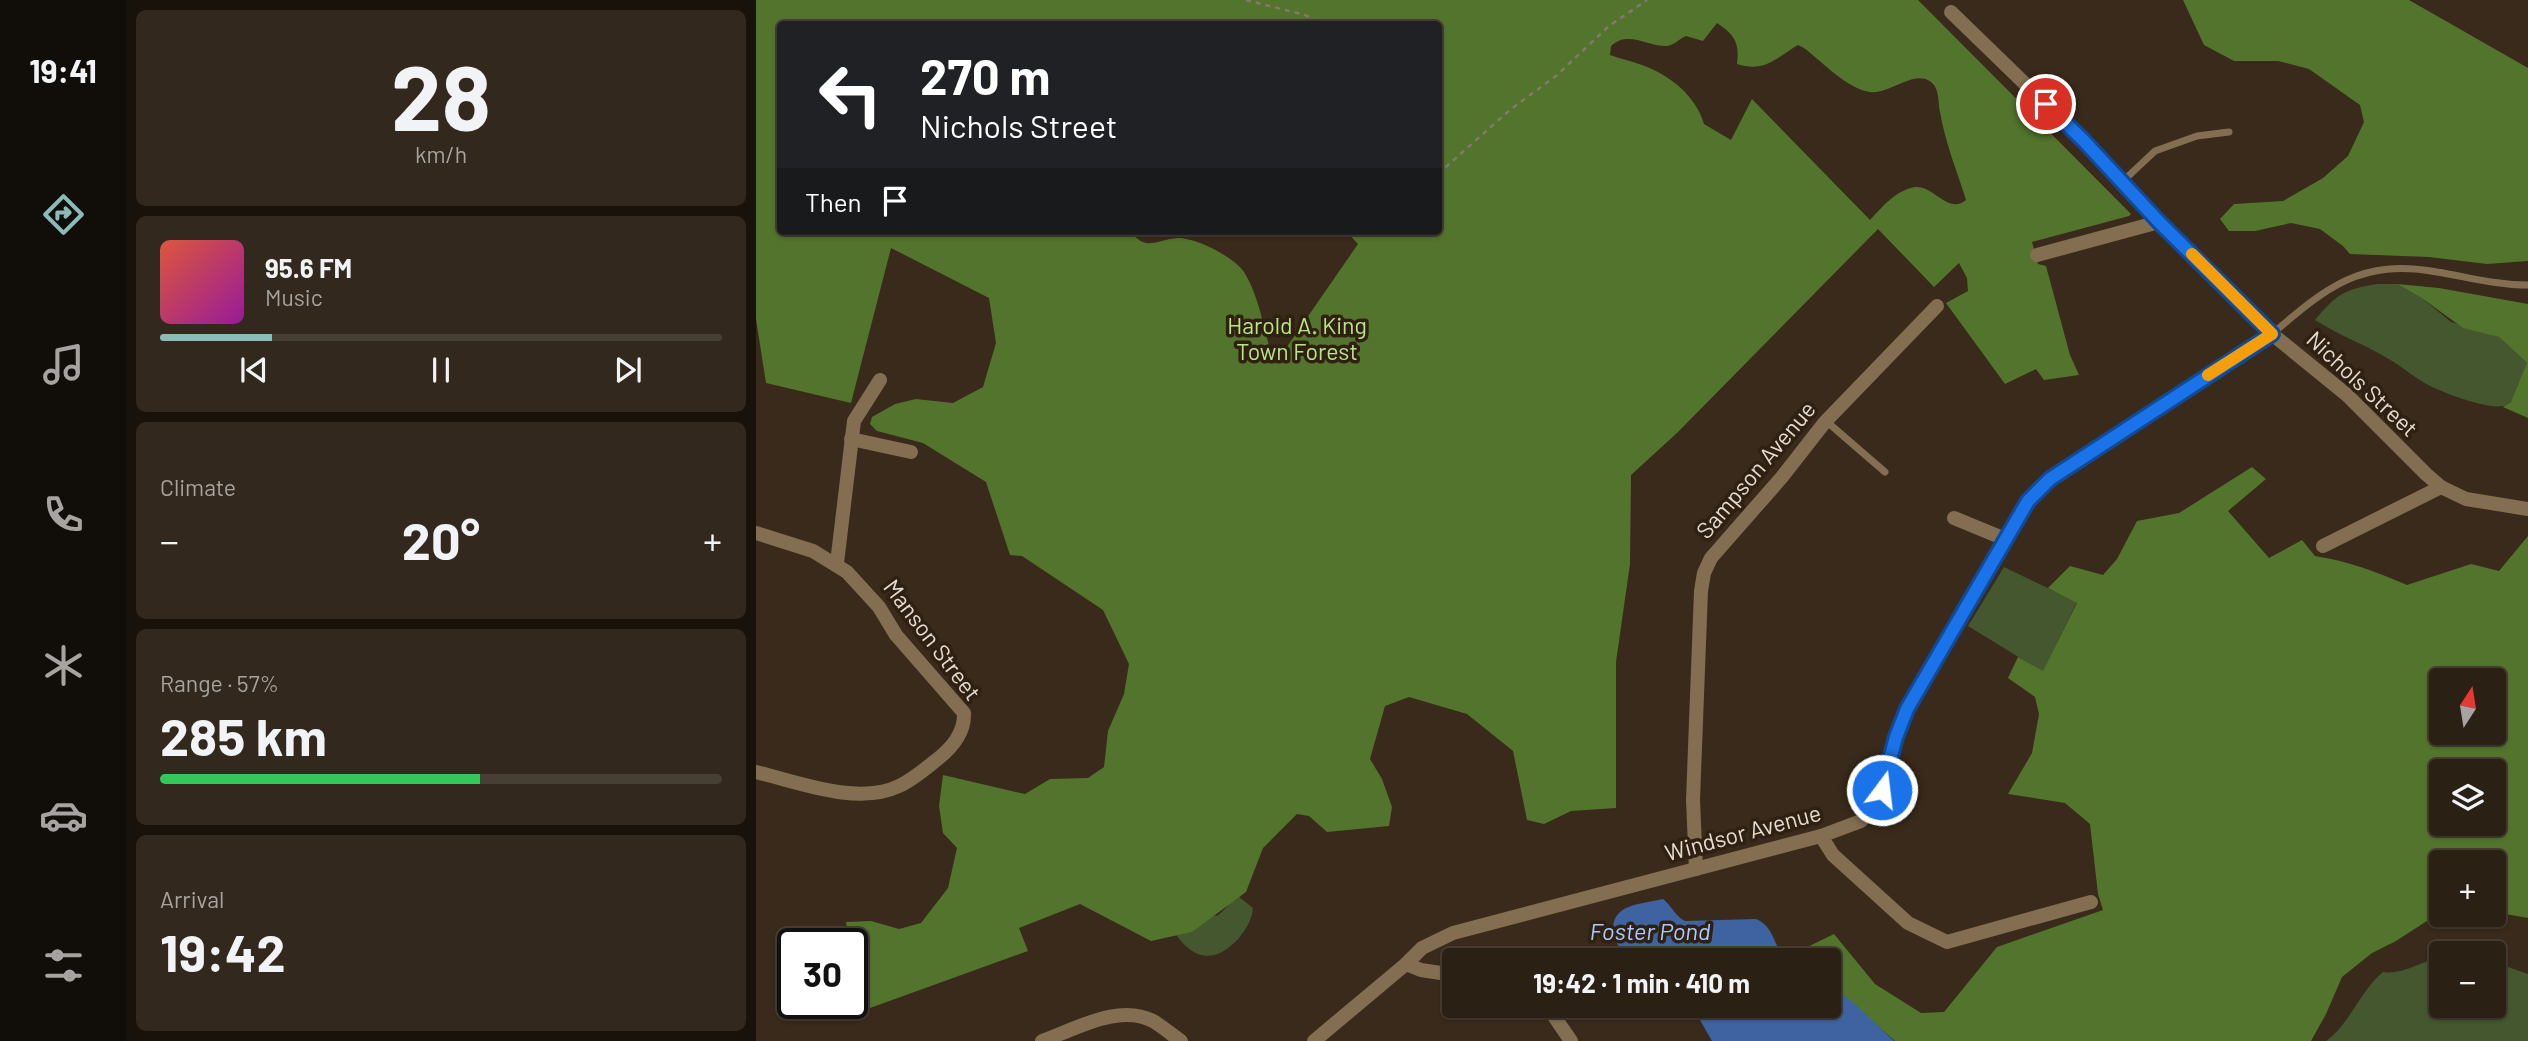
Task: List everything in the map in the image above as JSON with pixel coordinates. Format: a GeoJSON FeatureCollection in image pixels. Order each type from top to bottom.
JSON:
{"type":"FeatureCollection","features":[{"type":"Feature","properties":{"kind":"street","name":"Nichols Street"},"geometry":{"type":"LineString","coordinates":[[1951,12],[2084,141],[2159,222],[2272,334],[2347,395],[2441,487],[2466,499],[2528,509]]}},
{"type":"Feature","properties":{"kind":"street"},"geometry":{"type":"LineString","coordinates":[[2037,255],[2159,222]]}},
{"type":"Feature","properties":{"kind":"street","name":"Sampson Avenue"},"geometry":{"type":"LineString","coordinates":[[1696,869],[1694,788],[1701,591],[1704,573],[1711,558],[1723,543],[1782,477],[1826,421],[1937,306]]}},
{"type":"Feature","properties":{"kind":"street","name":"Windsor Avenue"},"geometry":{"type":"LineString","coordinates":[[1314,1041],[1422,948],[1453,933],[1821,836],[1861,821],[1877,801],[1907,709],[2028,501],[2050,479],[2272,334]]}},
{"type":"Feature","properties":{"kind":"street"},"geometry":{"type":"LineString","coordinates":[[837,563],[854,421],[880,380]]}},
{"type":"Feature","properties":{"kind":"street"},"geometry":{"type":"LineString","coordinates":[[851,439],[911,452]]}},
{"type":"Feature","properties":{"kind":"street"},"geometry":{"type":"LineString","coordinates":[[2323,546],[2441,487]]}},
{"type":"Feature","properties":{"kind":"street"},"geometry":{"type":"LineString","coordinates":[[1954,517],[2005,539]]}},
{"type":"Feature","properties":{"kind":"street","name":"Manson Street"},"geometry":{"type":"LineString","coordinates":[[756,533],[813,551],[837,563],[867,592],[896,635],[964,713],[965,725],[942,755],[899,786],[866,794],[825,788],[756,772]]}},
{"type":"Feature","properties":{"kind":"street"},"geometry":{"type":"LineString","coordinates":[[1821,836],[1833,855],[1908,923],[1947,942],[2091,902]]}},
{"type":"Feature","properties":{"kind":"street"},"geometry":{"type":"LineString","coordinates":[[1406,964],[1421,970],[1442,973]]}},
{"type":"Feature","properties":{"kind":"street"},"geometry":{"type":"LineString","coordinates":[[1042,1041],[1115,1014],[1134,1014],[1153,1021],[1181,1041]]}},
{"type":"Feature","properties":{"kind":"street"},"geometry":{"type":"LineString","coordinates":[[1556,1018],[1571,1041]]}},
{"type":"Feature","properties":{"kind":"lane"},"geometry":{"type":"LineString","coordinates":[[2122,182],[2155,151],[2197,136],[2229,132]]}},
{"type":"Feature","properties":{"kind":"lane"},"geometry":{"type":"LineString","coordinates":[[2272,334],[2318,295],[2358,274],[2397,267],[2435,271],[2497,284],[2528,285]]}},
{"type":"Feature","properties":{"kind":"lane"},"geometry":{"type":"LineString","coordinates":[[1826,421],[1885,472]]}},
{"type":"Feature","properties":{"kind":"path"},"geometry":{"type":"LineString","coordinates":[[1246,0],[1305,15],[1316,21]]}},
{"type":"Feature","properties":{"kind":"path"},"geometry":{"type":"LineString","coordinates":[[1442,170],[1511,109],[1556,76],[1609,26],[1647,0]]}},
{"type":"Feature","properties":{"kind":"green space","name":"Harold A. King Town Forest"},"geometry":{"type":"Polygon","coordinates":[[[756,0],[1918,0],[2131,214],[2032,242],[2038,264],[2046,266],[2070,355],[2079,375],[2044,380],[2036,369],[2005,384],[1946,303],[1968,291],[1967,278],[1959,263],[1934,287],[1878,229],[1677,433],[1631,475],[1630,564],[1616,662],[1616,808],[1571,811],[1544,824],[1527,820],[1513,751],[1467,714],[1409,697],[1385,706],[1370,759],[1382,779],[1392,807],[1389,826],[1327,832],[1309,816],[1297,814],[1263,848],[1246,892],[1192,932],[1151,941],[1080,904],[1019,928],[1028,951],[868,1009],[868,928],[847,928],[846,922],[871,921],[899,929],[921,923],[948,888],[957,848],[943,833],[939,806],[943,775],[1025,794],[1050,779],[1088,778],[1104,767],[1108,731],[1124,694],[1129,664],[1103,610],[1022,556],[1010,555],[986,482],[923,443],[877,431],[870,424],[872,417],[895,404],[916,399],[953,403],[983,387],[996,343],[989,298],[891,248],[851,403],[766,383],[756,319],[756,0]],[[1717,23],[1703,41],[1686,36],[1666,46],[1624,39],[1611,46],[1610,55],[1652,69],[1672,81],[1695,104],[1704,124],[1731,140],[1752,99],[1870,220],[1895,196],[1915,187],[1928,190],[1953,204],[1966,200],[1945,134],[1937,92],[1931,82],[1917,78],[1877,92],[1862,90],[1844,81],[1798,45],[1762,65],[1746,66],[1737,64],[1738,50],[1735,40],[1717,23]]]}},
{"type":"Feature","properties":{"kind":"green space"},"geometry":{"type":"Polygon","coordinates":[[[2183,0],[2409,0],[2528,68],[2528,261],[2487,264],[2429,257],[2350,254],[2320,229],[2291,223],[2255,231],[2229,231],[2220,219],[2234,204],[2283,201],[2323,178],[2348,156],[2364,122],[2360,105],[2309,69],[2278,61],[2234,61],[2204,45],[2183,0]]]}},
{"type":"Feature","properties":{"kind":"green space"},"geometry":{"type":"Polygon","coordinates":[[[2377,284],[2397,284],[2423,299],[2451,322],[2499,337],[2527,363],[2520,386],[2511,402],[2489,406],[2430,386],[2392,361],[2315,320],[2342,294],[2377,284]]]}},
{"type":"Feature","properties":{"kind":"green space"},"geometry":{"type":"Polygon","coordinates":[[[2397,284],[2439,288],[2528,304],[2528,418],[2503,407],[2511,402],[2527,363],[2499,337],[2463,328],[2397,284]]]}},
{"type":"Feature","properties":{"kind":"green space"},"geometry":{"type":"Polygon","coordinates":[[[2252,467],[2266,479],[2228,511],[2269,558],[2302,540],[2315,556],[2362,568],[2407,585],[2471,564],[2499,571],[2528,536],[2528,918],[2506,914],[2506,850],[2429,850],[2429,920],[2372,953],[2342,977],[2311,1041],[1895,1041],[1841,994],[1841,948],[1805,948],[1834,934],[1875,984],[1921,1013],[1944,1012],[1997,947],[2103,910],[2098,894],[2090,824],[2065,803],[2008,794],[2032,753],[2039,714],[2035,697],[2008,678],[2018,657],[2043,671],[2077,603],[2048,588],[2070,566],[2103,575],[2117,559],[2137,521],[2179,513],[2252,467]]]}},
{"type":"Feature","properties":{"kind":"green space"},"geometry":{"type":"Polygon","coordinates":[[[2004,567],[2077,602],[2043,672],[1968,626],[2004,567]]]}},
{"type":"Feature","properties":{"kind":"green space"},"geometry":{"type":"Polygon","coordinates":[[[1238,896],[1253,908],[1251,916],[1239,938],[1222,952],[1205,956],[1197,954],[1175,933],[1204,913],[1217,916],[1238,896]]]}},
{"type":"Feature","properties":{"kind":"green space"},"geometry":{"type":"Polygon","coordinates":[[[2429,961],[2429,1018],[2506,1018],[2506,966],[2528,974],[2528,1041],[2326,1041],[2342,1026],[2368,988],[2383,972],[2405,970],[2429,961]]]}},
{"type":"Feature","properties":{"kind":"water","name":"Foster Pond"},"geometry":{"type":"Polygon","coordinates":[[[1663,899],[1685,921],[1756,919],[1767,927],[1778,948],[1620,948],[1614,936],[1614,921],[1624,909],[1663,899]]]}},
{"type":"Feature","properties":{"kind":"water","name":"Foster Pond"},"geometry":{"type":"Polygon","coordinates":[[[1841,993],[1894,1041],[1712,1041],[1697,1018],[1841,1018],[1841,993]]]}},
{"type":"Feature","properties":{"kind":"slow traffic"},"geometry":{"type":"LineString","coordinates":[[2192,254],[2272,334],[2208,375]]}},
{"type":"Feature","properties":{"kind":"route"},"geometry":{"type":"LineString","coordinates":[[1882,790],[1896,737],[1907,709],[2017,518],[2039,488],[2272,334],[2159,222],[2046,104]]}}]}
